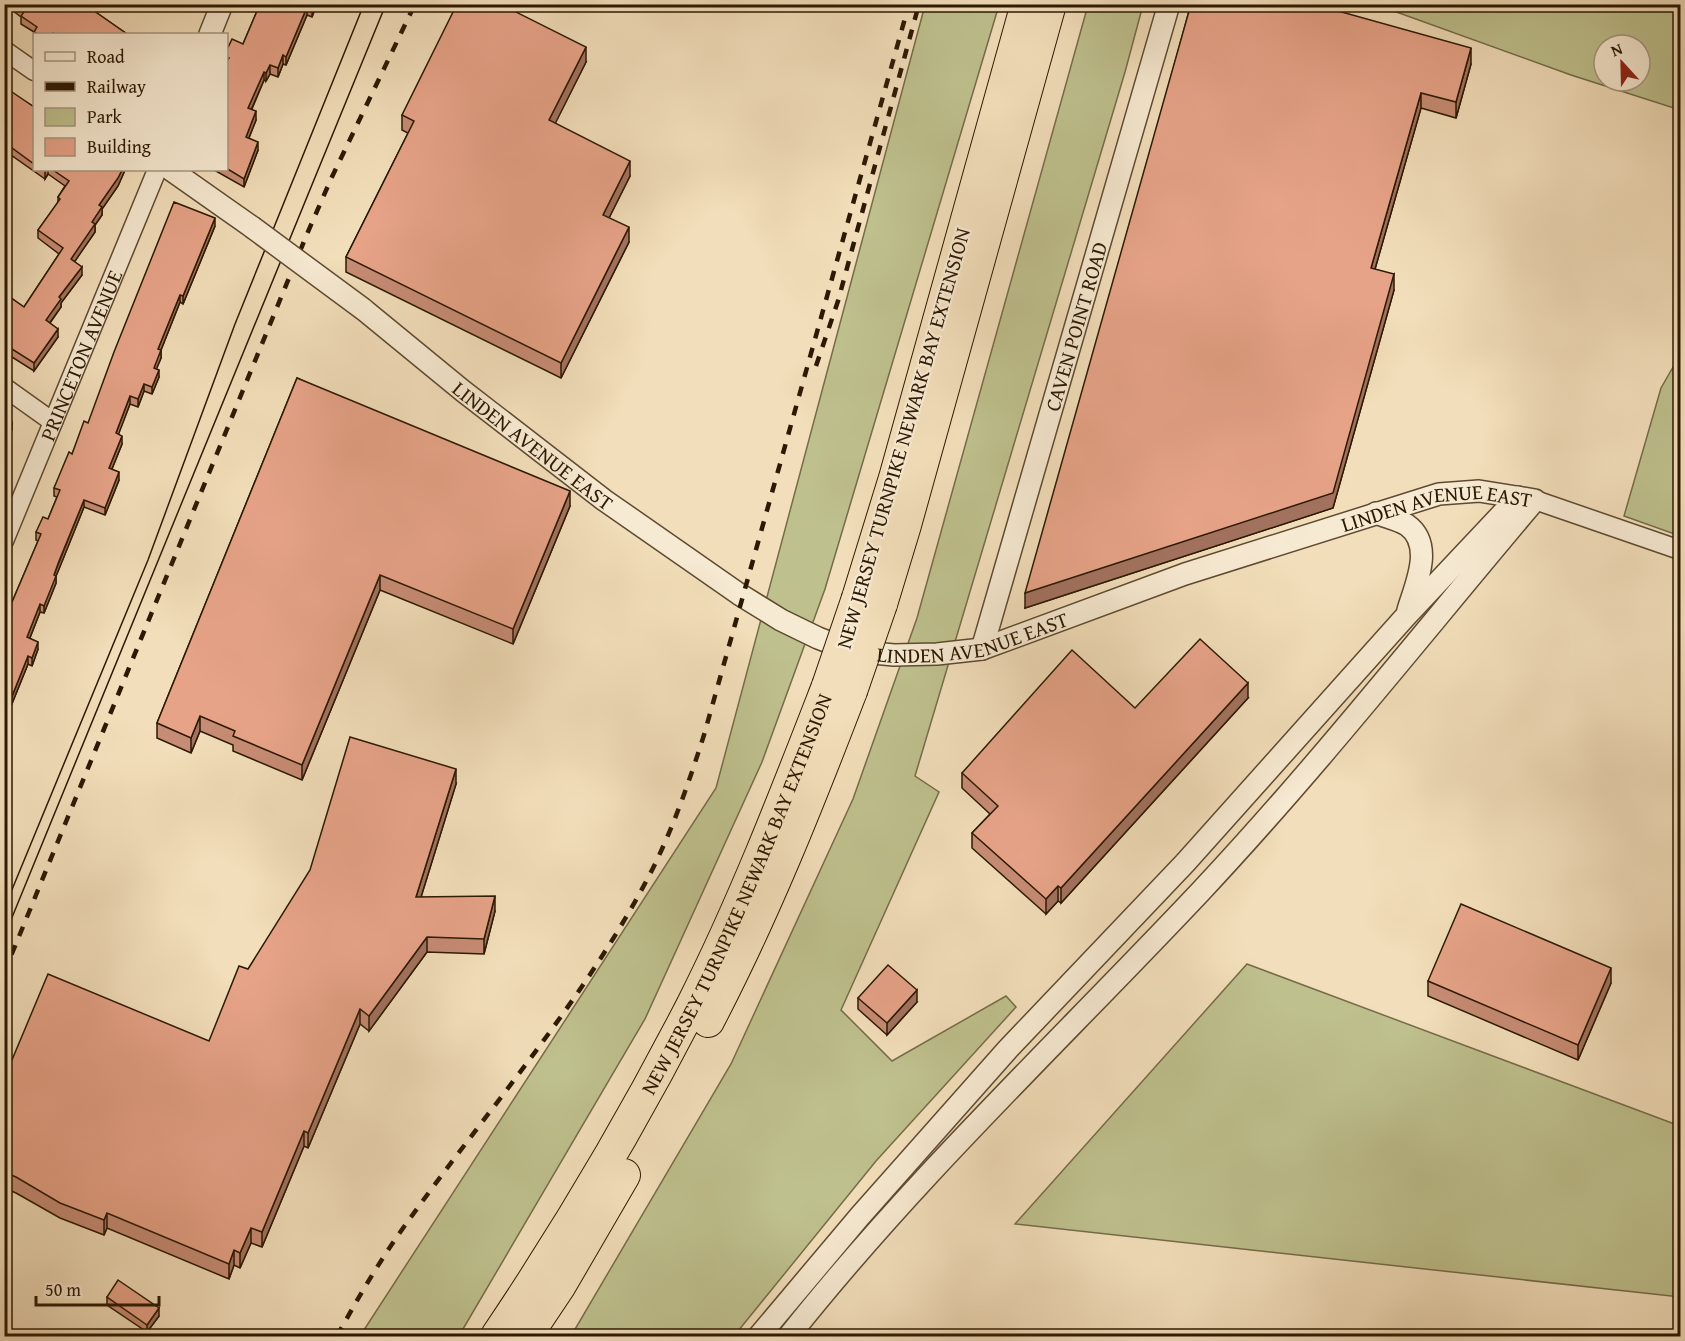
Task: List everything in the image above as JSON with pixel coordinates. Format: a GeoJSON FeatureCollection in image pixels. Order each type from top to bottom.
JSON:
{"type":"FeatureCollection","features":[{"type":"Feature","properties":{"kind":"highway","name":"NEW JERSEY TURNPIKE NEWARK BAY EXTENSION"},"geometry":{"type":"LineString","coordinates":[[869,601],[898,466],[1027,4]]}},
{"type":"Feature","properties":{"kind":"highway","name":"NEW JERSEY TURNPIKE NEWARK BAY EXTENSION"},"geometry":{"type":"LineString","coordinates":[[497,1336],[550,1279],[662,1108],[762,910],[806,808],[839,689],[869,601],[905,525],[1050,4]]}},
{"type":"Feature","properties":{"kind":"highway","name":"NEW JERSEY TURNPIKE NEWARK BAY EXTENSION"},"geometry":{"type":"LineString","coordinates":[[526,1336],[550,1279]]}},
{"type":"Feature","properties":{"kind":"street"},"geometry":{"type":"LineString","coordinates":[[210,33],[222,4]]}},
{"type":"Feature","properties":{"kind":"street","name":"CAVEN POINT ROAD"},"geometry":{"type":"LineString","coordinates":[[982,649],[1169,4]]}},
{"type":"Feature","properties":{"kind":"street"},"geometry":{"type":"LineString","coordinates":[[4,50],[33,70]]}},
{"type":"Feature","properties":{"kind":"street","name":"PRINCETON AVENUE"},"geometry":{"type":"LineString","coordinates":[[4,541],[157,171]]}},
{"type":"Feature","properties":{"kind":"street","name":"LINDEN AVENUE EAST"},"geometry":{"type":"LineString","coordinates":[[172,171],[363,309],[463,391],[604,500],[739,594],[781,620],[852,651],[894,655],[937,654],[982,649],[1185,574],[1376,513],[1439,494],[1458,491],[1479,491],[1527,498],[1680,550]]}},
{"type":"Feature","properties":{"kind":"street"},"geometry":{"type":"LineString","coordinates":[[4,387],[53,422]]}},
{"type":"Feature","properties":{"kind":"street"},"geometry":{"type":"LineString","coordinates":[[759,1336],[1008,1049],[1192,854],[1406,616],[1527,498]]}},
{"type":"Feature","properties":{"kind":"street"},"geometry":{"type":"LineString","coordinates":[[789,1336],[876,1231],[956,1144],[1212,879],[1361,707],[1527,498]]}},
{"type":"Feature","properties":{"kind":"street"},"geometry":{"type":"LineString","coordinates":[[1376,513],[1407,525],[1417,535],[1421,547],[1422,563],[1406,616]]}},
{"type":"Feature","properties":{"kind":"green space"},"geometry":{"type":"Polygon","coordinates":[[[925,5],[999,5],[825,589],[762,762],[645,1019],[463,1329],[458,1336],[360,1336],[716,788],[925,5]]]}},
{"type":"Feature","properties":{"kind":"green space"},"geometry":{"type":"Polygon","coordinates":[[[1088,5],[1143,5],[915,776],[939,792],[841,1010],[892,1061],[1006,996],[1016,1007],[876,1161],[734,1336],[571,1336],[731,1064],[853,799],[917,618],[1088,5]]]}},
{"type":"Feature","properties":{"kind":"green space"},"geometry":{"type":"Polygon","coordinates":[[[1377,5],[1680,5],[1680,110],[1627,93],[1652,93],[1652,33],[1592,33],[1592,82],[1377,5]]]}},
{"type":"Feature","properties":{"kind":"green space"},"geometry":{"type":"Polygon","coordinates":[[[1680,355],[1680,536],[1624,516],[1661,388],[1680,355]]]}},
{"type":"Feature","properties":{"kind":"green space"},"geometry":{"type":"Polygon","coordinates":[[[1247,964],[1680,1126],[1680,1297],[1015,1224],[1247,964]]]}},
{"type":"Feature","properties":{"kind":"building"},"geometry":{"type":"Polygon","coordinates":[[[14,4],[84,4],[126,33],[36,33],[34,32],[37,27],[21,16],[24,12],[14,4]]]}},
{"type":"Feature","properties":{"kind":"building"},"geometry":{"type":"Polygon","coordinates":[[[260,4],[314,4],[312,9],[307,7],[286,57],[283,55],[278,68],[270,65],[266,73],[264,72],[248,108],[256,111],[246,137],[258,142],[244,179],[228,169],[228,48],[232,39],[243,44],[260,4]]]}},
{"type":"Feature","properties":{"kind":"building"},"geometry":{"type":"Polygon","coordinates":[[[457,4],[500,4],[586,47],[549,120],[630,161],[603,215],[629,227],[561,363],[346,257],[414,121],[402,115],[457,4]]]}},
{"type":"Feature","properties":{"kind":"building"},"geometry":{"type":"Polygon","coordinates":[[[1191,4],[1313,4],[1471,48],[1456,102],[1421,93],[1371,268],[1394,274],[1333,493],[1025,593],[1191,4]]]}},
{"type":"Feature","properties":{"kind":"building"},"geometry":{"type":"Polygon","coordinates":[[[4,89],[33,106],[33,163],[4,142],[4,89]]]}},
{"type":"Feature","properties":{"kind":"building"},"geometry":{"type":"Polygon","coordinates":[[[54,171],[122,171],[99,205],[102,207],[92,222],[95,224],[71,259],[82,267],[59,297],[61,299],[46,320],[58,329],[34,363],[4,344],[4,293],[24,307],[63,248],[38,230],[60,199],[58,197],[69,181],[54,171]]]}},
{"type":"Feature","properties":{"kind":"building"},"geometry":{"type":"Polygon","coordinates":[[[174,202],[215,218],[158,349],[161,350],[154,368],[159,370],[152,387],[144,384],[138,399],[130,396],[116,433],[122,436],[109,468],[119,472],[105,508],[84,500],[59,561],[54,575],[56,576],[44,606],[40,604],[27,637],[38,642],[32,658],[28,656],[7,709],[9,710],[5,722],[4,621],[41,534],[36,532],[43,517],[48,519],[60,490],[54,488],[69,452],[72,454],[84,421],[88,423],[174,202]]]}},
{"type":"Feature","properties":{"kind":"building"},"geometry":{"type":"Polygon","coordinates":[[[297,378],[570,491],[513,629],[380,575],[302,765],[233,736],[235,731],[200,716],[191,738],[157,723],[297,378]]]}},
{"type":"Feature","properties":{"kind":"building"},"geometry":{"type":"Polygon","coordinates":[[[4,417],[12,423],[4,434],[4,417]]]}},
{"type":"Feature","properties":{"kind":"building"},"geometry":{"type":"Polygon","coordinates":[[[1200,639],[1248,683],[1061,888],[1058,886],[1046,899],[972,833],[998,806],[962,773],[1072,650],[1135,708],[1200,639]]]}},
{"type":"Feature","properties":{"kind":"building"},"geometry":{"type":"Polygon","coordinates":[[[350,737],[456,769],[416,897],[495,896],[484,939],[427,937],[369,1016],[360,1009],[308,1133],[304,1131],[262,1232],[251,1228],[240,1253],[234,1250],[229,1264],[107,1213],[104,1220],[60,1203],[4,1172],[4,1079],[48,974],[209,1041],[239,966],[248,969],[310,870],[350,737]]]}},
{"type":"Feature","properties":{"kind":"building"},"geometry":{"type":"Polygon","coordinates":[[[1461,904],[1611,968],[1578,1045],[1428,981],[1461,904]]]}},
{"type":"Feature","properties":{"kind":"building"},"geometry":{"type":"Polygon","coordinates":[[[888,965],[917,990],[887,1023],[858,998],[888,965]]]}},
{"type":"Feature","properties":{"kind":"building"},"geometry":{"type":"Polygon","coordinates":[[[118,1280],[159,1308],[147,1325],[107,1297],[118,1280]]]}},
{"type":"Feature","properties":{"kind":"tram line"},"geometry":{"type":"LineString","coordinates":[[4,909],[148,560],[235,324],[364,4]]}},
{"type":"Feature","properties":{"kind":"tram line"},"geometry":{"type":"LineString","coordinates":[[4,937],[386,4]]}},
{"type":"Feature","properties":{"kind":"railway"},"geometry":{"type":"LineString","coordinates":[[4,973],[307,234],[415,4]]}},
{"type":"Feature","properties":{"kind":"railway"},"geometry":{"type":"LineString","coordinates":[[337,1336],[396,1238],[534,1054],[596,966],[624,921],[666,840],[704,735],[909,4]]}},
{"type":"Feature","properties":{"kind":"railway"},"geometry":{"type":"LineString","coordinates":[[816,366],[838,301],[919,4]]}}]}
